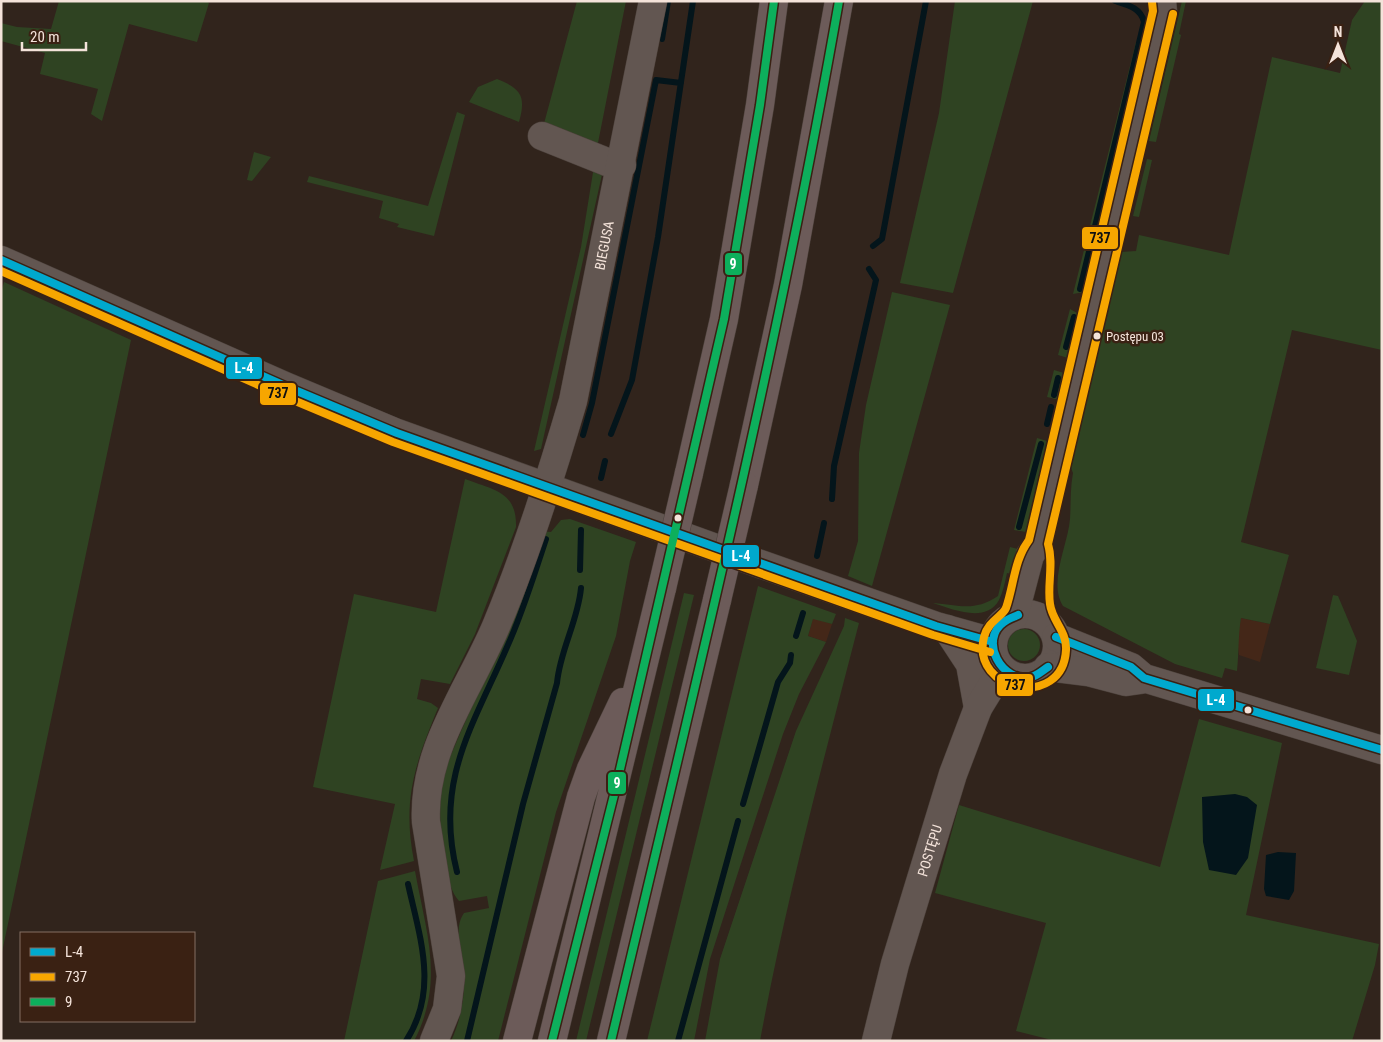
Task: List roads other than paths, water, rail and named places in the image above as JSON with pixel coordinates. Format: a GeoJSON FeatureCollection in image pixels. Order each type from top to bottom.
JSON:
{"type":"FeatureCollection","features":[{"type":"Feature","properties":{"kind":"highway"},"geometry":{"type":"LineString","coordinates":[[552,1041],[662,588],[724,318],[760,105],[774,1]]}},
{"type":"Feature","properties":{"kind":"highway"},"geometry":{"type":"LineString","coordinates":[[613,1037],[744,485],[788,285],[839,1]]}},
{"type":"Feature","properties":{"kind":"highway"},"geometry":{"type":"LineString","coordinates":[[516,1041],[581,796],[591,768],[647,651]]}},
{"type":"Feature","properties":{"kind":"street","name":"BIEGUSA"},"geometry":{"type":"LineString","coordinates":[[434,1041],[447,1009],[451,976],[431,860],[425,799],[433,761],[496,625],[548,487],[573,401],[622,165],[653,1]]}},
{"type":"Feature","properties":{"kind":"street"},"geometry":{"type":"LineString","coordinates":[[1014,616],[1030,555],[1038,544],[1163,12],[1162,1]]}},
{"type":"Feature","properties":{"kind":"street"},"geometry":{"type":"LineString","coordinates":[[542,136],[607,162],[622,165]]}},
{"type":"Feature","properties":{"kind":"street"},"geometry":{"type":"LineString","coordinates":[[1,260],[376,424],[947,629],[993,642]]}},
{"type":"Feature","properties":{"kind":"street"},"geometry":{"type":"LineString","coordinates":[[1038,544],[1044,560],[1038,596],[1049,629],[1056,654],[1048,668],[1036,676],[1022,678],[1002,669],[995,659],[993,642],[1001,624],[1014,616],[1029,615],[1049,629],[1131,667],[1144,678],[1382,750]]}},
{"type":"Feature","properties":{"kind":"street"},"geometry":{"type":"LineString","coordinates":[[947,629],[970,664],[978,708]]}},
{"type":"Feature","properties":{"kind":"street"},"geometry":{"type":"LineString","coordinates":[[1048,668],[1088,672],[1126,682],[1135,682],[1144,678]]}},
{"type":"Feature","properties":{"kind":"street","name":"POSTĘPU"},"geometry":{"type":"LineString","coordinates":[[876,1041],[895,964],[953,774],[978,708],[1002,669]]}},
{"type":"Feature","properties":{"kind":"waterway"},"geometry":{"type":"LineString","coordinates":[[662,39],[668,1]]}},
{"type":"Feature","properties":{"kind":"waterway"},"geometry":{"type":"LineString","coordinates":[[611,434],[632,380],[658,237],[693,1]]}},
{"type":"Feature","properties":{"kind":"waterway"},"geometry":{"type":"LineString","coordinates":[[873,246],[882,239],[926,1]]}},
{"type":"Feature","properties":{"kind":"waterway"},"geometry":{"type":"LineString","coordinates":[[1080,289],[1144,22],[1137,10],[1115,1]]}},
{"type":"Feature","properties":{"kind":"waterway"},"geometry":{"type":"LineString","coordinates":[[583,435],[592,403],[656,80],[681,83]]}},
{"type":"Feature","properties":{"kind":"waterway"},"geometry":{"type":"LineString","coordinates":[[832,499],[834,466],[876,280],[869,269]]}},
{"type":"Feature","properties":{"kind":"waterway"},"geometry":{"type":"LineString","coordinates":[[1066,347],[1074,317]]}},
{"type":"Feature","properties":{"kind":"waterway"},"geometry":{"type":"LineString","coordinates":[[1054,395],[1058,378]]}},
{"type":"Feature","properties":{"kind":"waterway"},"geometry":{"type":"LineString","coordinates":[[1047,424],[1051,407]]}},
{"type":"Feature","properties":{"kind":"waterway"},"geometry":{"type":"LineString","coordinates":[[1019,527],[1041,444]]}},
{"type":"Feature","properties":{"kind":"waterway"},"geometry":{"type":"LineString","coordinates":[[601,478],[605,461]]}},
{"type":"Feature","properties":{"kind":"waterway"},"geometry":{"type":"LineString","coordinates":[[817,556],[824,523]]}},
{"type":"Feature","properties":{"kind":"waterway"},"geometry":{"type":"LineString","coordinates":[[580,570],[581,530]]}},
{"type":"Feature","properties":{"kind":"waterway"},"geometry":{"type":"LineString","coordinates":[[457,872],[451,839],[450,810],[454,782],[461,755],[470,729],[518,620],[546,539]]}},
{"type":"Feature","properties":{"kind":"waterway"},"geometry":{"type":"LineString","coordinates":[[467,1041],[523,804],[581,588]]}},
{"type":"Feature","properties":{"kind":"waterway"},"geometry":{"type":"LineString","coordinates":[[796,636],[803,613]]}},
{"type":"Feature","properties":{"kind":"waterway"},"geometry":{"type":"LineString","coordinates":[[743,804],[778,682],[790,663],[791,655]]}},
{"type":"Feature","properties":{"kind":"waterway"},"geometry":{"type":"LineString","coordinates":[[678,1041],[738,821]]}},
{"type":"Feature","properties":{"kind":"waterway"},"geometry":{"type":"LineString","coordinates":[[406,1041],[416,1022],[422,1003],[424,983],[421,944],[408,884]]}},
{"type":"Feature","properties":{"kind":"place","name":"Postępu 03"},"geometry":{"type":"Point","coordinates":[1097,336]}}]}
